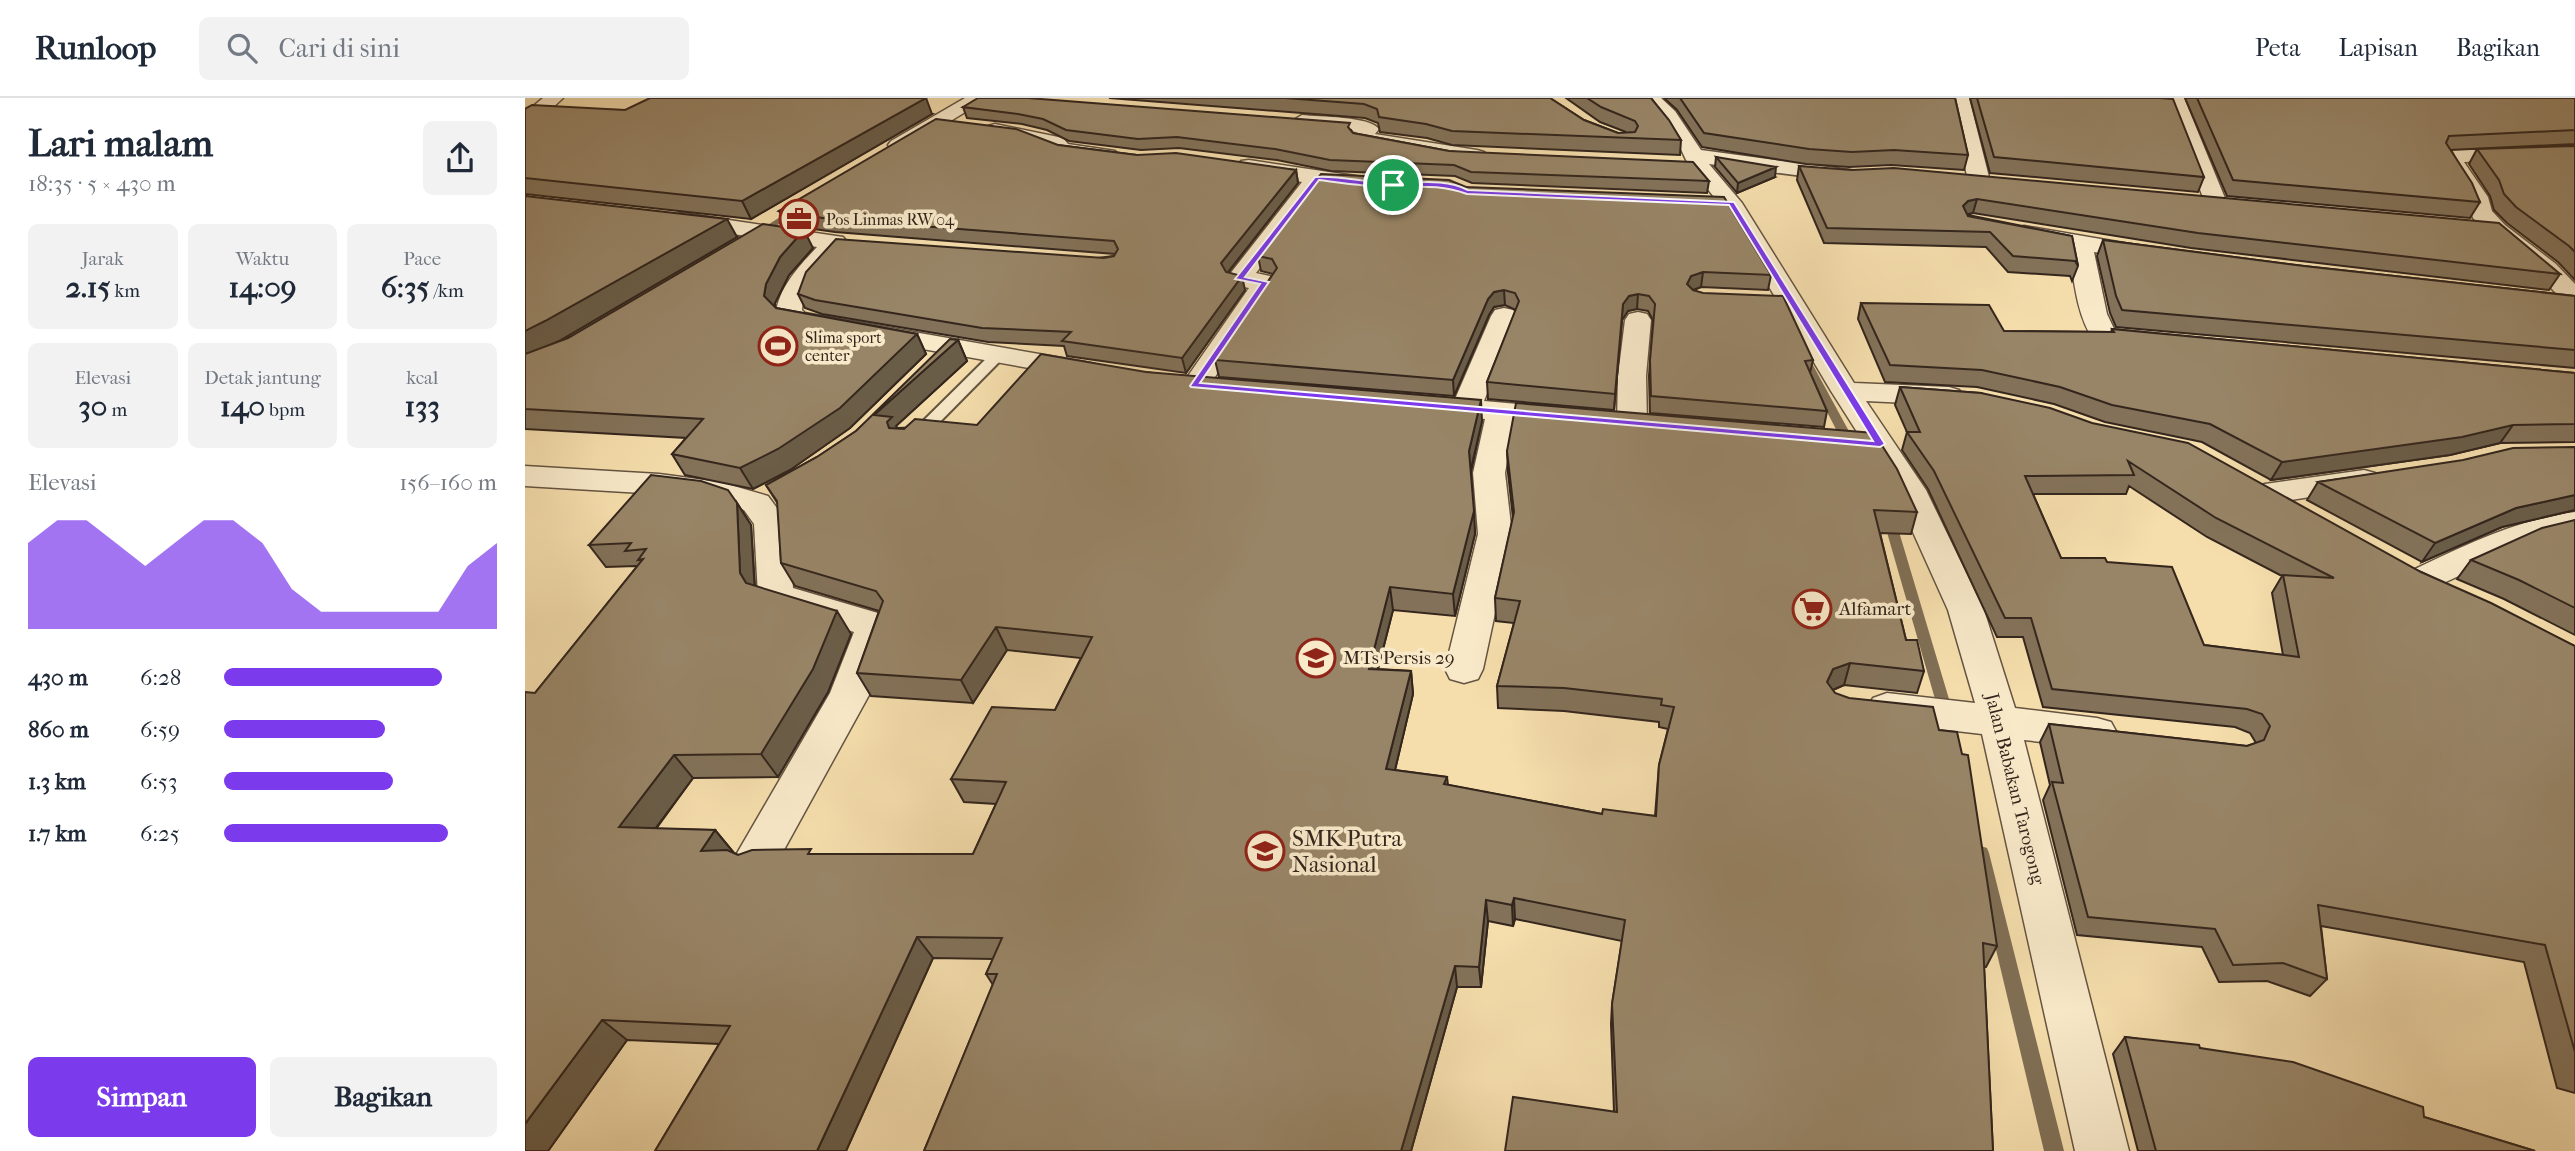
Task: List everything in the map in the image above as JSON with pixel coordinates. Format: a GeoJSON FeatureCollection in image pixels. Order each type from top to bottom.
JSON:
{"type":"FeatureCollection","features":[{"type":"Feature","properties":{"kind":"street"},"geometry":{"type":"LineString","coordinates":[[525,123],[554,98]]}},
{"type":"Feature","properties":{"kind":"street"},"geometry":{"type":"LineString","coordinates":[[875,158],[979,98]]}},
{"type":"Feature","properties":{"kind":"street","name":"Jalan Babakan Tarogong"},"geometry":{"type":"LineString","coordinates":[[1650,98],[1668,115],[1689,162],[1731,203],[1845,391],[1866,443],[1910,490],[1966,610],[1999,719],[2102,1151]]}},
{"type":"Feature","properties":{"kind":"street"},"geometry":{"type":"LineString","coordinates":[[1960,98],[1979,180]]}},
{"type":"Feature","properties":{"kind":"street"},"geometry":{"type":"LineString","coordinates":[[2151,103],[2176,102],[2227,205],[2191,200]]}},
{"type":"Feature","properties":{"kind":"street"},"geometry":{"type":"LineString","coordinates":[[1282,119],[1365,127],[1369,129],[1362,138],[1427,147],[1450,154],[1501,157]]}},
{"type":"Feature","properties":{"kind":"street"},"geometry":{"type":"LineString","coordinates":[[935,123],[1008,131],[1056,142],[1062,149],[1128,158]]}},
{"type":"Feature","properties":{"kind":"street"},"geometry":{"type":"LineString","coordinates":[[2575,152],[2450,155],[2477,197],[2481,214],[2547,269],[2575,301]]}},
{"type":"Feature","properties":{"kind":"street"},"geometry":{"type":"LineString","coordinates":[[1689,162],[1720,157],[1806,173],[1867,176]]}},
{"type":"Feature","properties":{"kind":"street"},"geometry":{"type":"LineString","coordinates":[[1228,163],[1277,169],[1317,178],[1393,185]]}},
{"type":"Feature","properties":{"kind":"street"},"geometry":{"type":"LineString","coordinates":[[1194,386],[1265,282],[1239,279],[1317,178]]}},
{"type":"Feature","properties":{"kind":"street"},"geometry":{"type":"LineString","coordinates":[[1954,179],[2005,183]]}},
{"type":"Feature","properties":{"kind":"street"},"geometry":{"type":"LineString","coordinates":[[1703,202],[1731,203]]}},
{"type":"Feature","properties":{"kind":"street"},"geometry":{"type":"LineString","coordinates":[[658,218],[773,228],[849,243],[796,290],[789,302],[789,313],[797,319],[1114,375]]}},
{"type":"Feature","properties":{"kind":"street"},"geometry":{"type":"LineString","coordinates":[[2459,226],[2497,230]]}},
{"type":"Feature","properties":{"kind":"street"},"geometry":{"type":"LineString","coordinates":[[735,251],[773,228]]}},
{"type":"Feature","properties":{"kind":"street"},"geometry":{"type":"LineString","coordinates":[[1998,228],[2080,244],[2174,257]]}},
{"type":"Feature","properties":{"kind":"street"},"geometry":{"type":"LineString","coordinates":[[2080,244],[2094,314],[2103,335]]}},
{"type":"Feature","properties":{"kind":"street"},"geometry":{"type":"LineString","coordinates":[[2548,300],[2575,301]]}},
{"type":"Feature","properties":{"kind":"street"},"geometry":{"type":"LineString","coordinates":[[1759,301],[1791,302]]}},
{"type":"Feature","properties":{"kind":"street"},"geometry":{"type":"LineString","coordinates":[[1466,409],[1504,316]]}},
{"type":"Feature","properties":{"kind":"street"},"geometry":{"type":"LineString","coordinates":[[1398,403],[1622,422],[1632,376],[1638,320]]}},
{"type":"Feature","properties":{"kind":"street"},"geometry":{"type":"LineString","coordinates":[[2074,333],[2134,337]]}},
{"type":"Feature","properties":{"kind":"street"},"geometry":{"type":"LineString","coordinates":[[923,375],[952,347]]}},
{"type":"Feature","properties":{"kind":"street"},"geometry":{"type":"LineString","coordinates":[[1845,391],[1976,399]]}},
{"type":"Feature","properties":{"kind":"street"},"geometry":{"type":"LineString","coordinates":[[1464,668],[1495,534],[1489,473],[1501,411]]}},
{"type":"Feature","properties":{"kind":"street"},"geometry":{"type":"LineString","coordinates":[[2265,495],[2395,475]]}},
{"type":"Feature","properties":{"kind":"street"},"geometry":{"type":"LineString","coordinates":[[525,476],[659,484],[767,497],[776,595],[875,625],[849,695],[758,855]]}},
{"type":"Feature","properties":{"kind":"street"},"geometry":{"type":"LineString","coordinates":[[2235,477],[2313,521]]}},
{"type":"Feature","properties":{"kind":"street"},"geometry":{"type":"LineString","coordinates":[[2409,573],[2526,531],[2551,524],[2575,522]]}},
{"type":"Feature","properties":{"kind":"street"},"geometry":{"type":"LineString","coordinates":[[2409,573],[2455,595]]}},
{"type":"Feature","properties":{"kind":"street"},"geometry":{"type":"LineString","coordinates":[[1856,704],[2132,736]]}},
{"type":"Feature","properties":{"kind":"lane"},"geometry":{"type":"LineString","coordinates":[[908,445],[998,355]]}},
{"type":"Feature","properties":{"kind":"building"},"geometry":{"type":"Polygon","coordinates":[[[650,98],[926,98],[742,201],[525,178],[525,109],[532,105],[625,110],[650,98]]]}},
{"type":"Feature","properties":{"kind":"building"},"geometry":{"type":"Polygon","coordinates":[[[978,98],[1028,98],[1350,123],[1348,127],[1353,133],[1449,151],[1693,162],[1709,181],[1471,172],[1454,165],[1330,160],[1275,149],[1177,137],[1138,139],[1066,130],[1043,119],[963,107],[978,98]]]}},
{"type":"Feature","properties":{"kind":"building"},"geometry":{"type":"Polygon","coordinates":[[[1285,98],[1550,98],[1584,120],[1618,133],[1635,132],[1638,126],[1635,121],[1587,98],[1651,98],[1681,140],[1452,131],[1379,117],[1377,109],[1364,104],[1285,98]]]}},
{"type":"Feature","properties":{"kind":"building"},"geometry":{"type":"Polygon","coordinates":[[[1680,98],[1955,98],[1968,155],[1894,150],[1852,152],[1809,149],[1704,133],[1680,98]]]}},
{"type":"Feature","properties":{"kind":"building"},"geometry":{"type":"Polygon","coordinates":[[[1977,98],[2173,99],[2204,177],[1994,157],[1977,98]]]}},
{"type":"Feature","properties":{"kind":"building"},"geometry":{"type":"Polygon","coordinates":[[[2197,98],[2575,98],[2575,130],[2449,136],[2446,143],[2472,183],[2480,202],[2233,180],[2197,98]]]}},
{"type":"Feature","properties":{"kind":"building"},"geometry":{"type":"Polygon","coordinates":[[[936,119],[1016,129],[1058,145],[1137,155],[1176,153],[1296,170],[1221,263],[1226,272],[1242,276],[1182,358],[1062,341],[1071,332],[982,328],[815,300],[798,294],[806,272],[836,239],[1104,258],[1114,256],[1118,249],[1114,241],[829,219],[779,211],[936,119]]]}},
{"type":"Feature","properties":{"kind":"building"},"geometry":{"type":"Polygon","coordinates":[[[2575,146],[2575,252],[2516,207],[2504,194],[2499,180],[2477,149],[2575,146]]]}},
{"type":"Feature","properties":{"kind":"building"},"geometry":{"type":"Polygon","coordinates":[[[1716,157],[1776,167],[1738,183],[1716,157]]]}},
{"type":"Feature","properties":{"kind":"building"},"geometry":{"type":"Polygon","coordinates":[[[1799,166],[1852,170],[1894,168],[2499,223],[2560,274],[2198,233],[1977,199],[1968,201],[1963,206],[1968,216],[2072,236],[2078,266],[2075,261],[2013,256],[1990,232],[1827,228],[1799,166]]]}},
{"type":"Feature","properties":{"kind":"building"},"geometry":{"type":"Polygon","coordinates":[[[1321,174],[1449,180],[1466,187],[1724,197],[1771,275],[1703,272],[1691,276],[1687,284],[1693,290],[1703,293],[1783,296],[1813,360],[1805,361],[1827,411],[1651,396],[1650,360],[1655,304],[1649,296],[1638,294],[1629,296],[1623,304],[1615,394],[1487,382],[1519,301],[1515,293],[1504,290],[1494,292],[1488,299],[1453,380],[1215,360],[1277,268],[1272,259],[1258,256],[1321,174]]]}},
{"type":"Feature","properties":{"kind":"building"},"geometry":{"type":"Polygon","coordinates":[[[525,196],[727,219],[525,331],[525,196]]]}},
{"type":"Feature","properties":{"kind":"building"},"geometry":{"type":"Polygon","coordinates":[[[763,224],[804,230],[780,257],[766,284],[764,296],[776,308],[917,334],[840,408],[778,449],[740,468],[672,454],[703,419],[525,409],[525,354],[568,338],[763,224]]]}},
{"type":"Feature","properties":{"kind":"building"},"geometry":{"type":"Polygon","coordinates":[[[2103,240],[2304,266],[2575,296],[2575,350],[2122,310],[2116,296],[2103,240]]]}},
{"type":"Feature","properties":{"kind":"building"},"geometry":{"type":"Polygon","coordinates":[[[1861,303],[1989,305],[2004,331],[2114,332],[2112,329],[2575,373],[2575,424],[2513,425],[2462,437],[2282,462],[2210,424],[2112,405],[2060,387],[1982,370],[1890,365],[1861,303]]]}},
{"type":"Feature","properties":{"kind":"building"},"geometry":{"type":"Polygon","coordinates":[[[950,339],[958,340],[874,415],[892,417],[887,422],[889,428],[904,429],[915,419],[977,425],[1041,354],[1146,372],[1481,400],[1469,451],[1474,511],[1453,594],[1390,587],[1369,669],[1411,671],[1386,769],[1447,777],[1444,784],[1602,814],[1603,809],[1656,816],[1659,765],[1674,707],[1661,705],[1662,699],[1564,688],[1497,686],[1520,601],[1495,598],[1514,512],[1507,451],[1516,403],[1874,433],[1897,469],[1917,512],[1874,510],[1906,640],[1917,640],[1924,671],[1850,663],[1833,669],[1827,682],[1835,693],[1849,698],[1933,707],[1939,730],[1957,732],[1962,754],[1968,755],[1997,946],[1983,943],[1993,1151],[1505,1151],[1513,1097],[1617,1112],[1612,1004],[1625,920],[1514,898],[1512,905],[1486,900],[1479,967],[1455,966],[1401,1151],[924,1151],[997,974],[986,974],[1002,938],[917,937],[817,1151],[655,1151],[730,1026],[602,1020],[525,1124],[525,692],[535,693],[643,559],[638,560],[646,549],[625,551],[631,543],[589,545],[651,475],[701,481],[728,490],[737,503],[740,573],[746,583],[837,611],[813,669],[761,754],[674,755],[619,827],[715,830],[701,851],[727,850],[738,855],[752,850],[811,849],[808,854],[973,854],[1006,782],[951,779],[992,707],[1055,710],[1092,637],[996,627],[961,680],[857,673],[883,601],[876,591],[781,563],[777,501],[766,485],[817,457],[856,431],[950,339]]]}},
{"type":"Feature","properties":{"kind":"building"},"geometry":{"type":"Polygon","coordinates":[[[1900,387],[1981,393],[2050,408],[2092,423],[2188,443],[2421,572],[2491,603],[2575,646],[2575,1052],[2545,945],[2318,905],[2327,979],[2283,963],[2233,965],[2215,929],[2088,917],[2052,782],[2063,783],[2049,724],[2247,746],[2264,740],[2270,726],[2262,714],[2247,709],[2052,689],[2031,618],[2005,618],[1934,471],[1907,432],[1920,432],[1900,387]],[[2128,461],[2134,475],[2025,476],[2061,558],[2105,558],[2107,562],[2172,567],[2204,645],[2299,657],[2283,575],[2334,578],[2216,518],[2128,461]]]}},
{"type":"Feature","properties":{"kind":"building"},"geometry":{"type":"Polygon","coordinates":[[[2575,447],[2575,495],[2516,508],[2435,543],[2318,482],[2463,460],[2513,448],[2575,447]]]}},
{"type":"Feature","properties":{"kind":"building"},"geometry":{"type":"Polygon","coordinates":[[[2575,520],[2575,608],[2471,560],[2542,528],[2575,520]]]}},
{"type":"Feature","properties":{"kind":"building"},"geometry":{"type":"Polygon","coordinates":[[[2125,1037],[2199,1045],[2200,1048],[2293,1062],[2423,1107],[2424,1117],[2535,1151],[2156,1151],[2125,1037]]]}},
{"type":"Feature","properties":{"kind":"waterway"},"geometry":{"type":"LineString","coordinates":[[770,226],[799,209]]}},
{"type":"Feature","properties":{"kind":"waterway"},"geometry":{"type":"LineString","coordinates":[[1803,356],[1845,435]]}},
{"type":"Feature","properties":{"kind":"waterway"},"geometry":{"type":"LineString","coordinates":[[1888,515],[1942,699]]}},
{"type":"Feature","properties":{"kind":"waterway"},"geometry":{"type":"LineString","coordinates":[[1981,853],[2054,1151]]}},
{"type":"Feature","properties":{"kind":"place","name":"Pos Linmas RW 04"},"geometry":{"type":"Point","coordinates":[799,219]}},
{"type":"Feature","properties":{"kind":"place","name":"Slima sport center"},"geometry":{"type":"Point","coordinates":[778,346]}},
{"type":"Feature","properties":{"kind":"place","name":"Alfamart"},"geometry":{"type":"Point","coordinates":[1812,609]}},
{"type":"Feature","properties":{"kind":"place","name":"MTs Persis 29"},"geometry":{"type":"Point","coordinates":[1316,658]}},
{"type":"Feature","properties":{"kind":"place","name":"SMK Putra Nasional"},"geometry":{"type":"Point","coordinates":[1265,851]}},
{"type":"Feature","properties":{"kind":"route"},"geometry":{"type":"LineString","coordinates":[[1317,178],[1393,185],[1408,183],[1455,186],[1462,187],[1467,192],[1731,203],[1880,444],[1195,386],[1265,282],[1239,279],[1317,178]]}}]}
